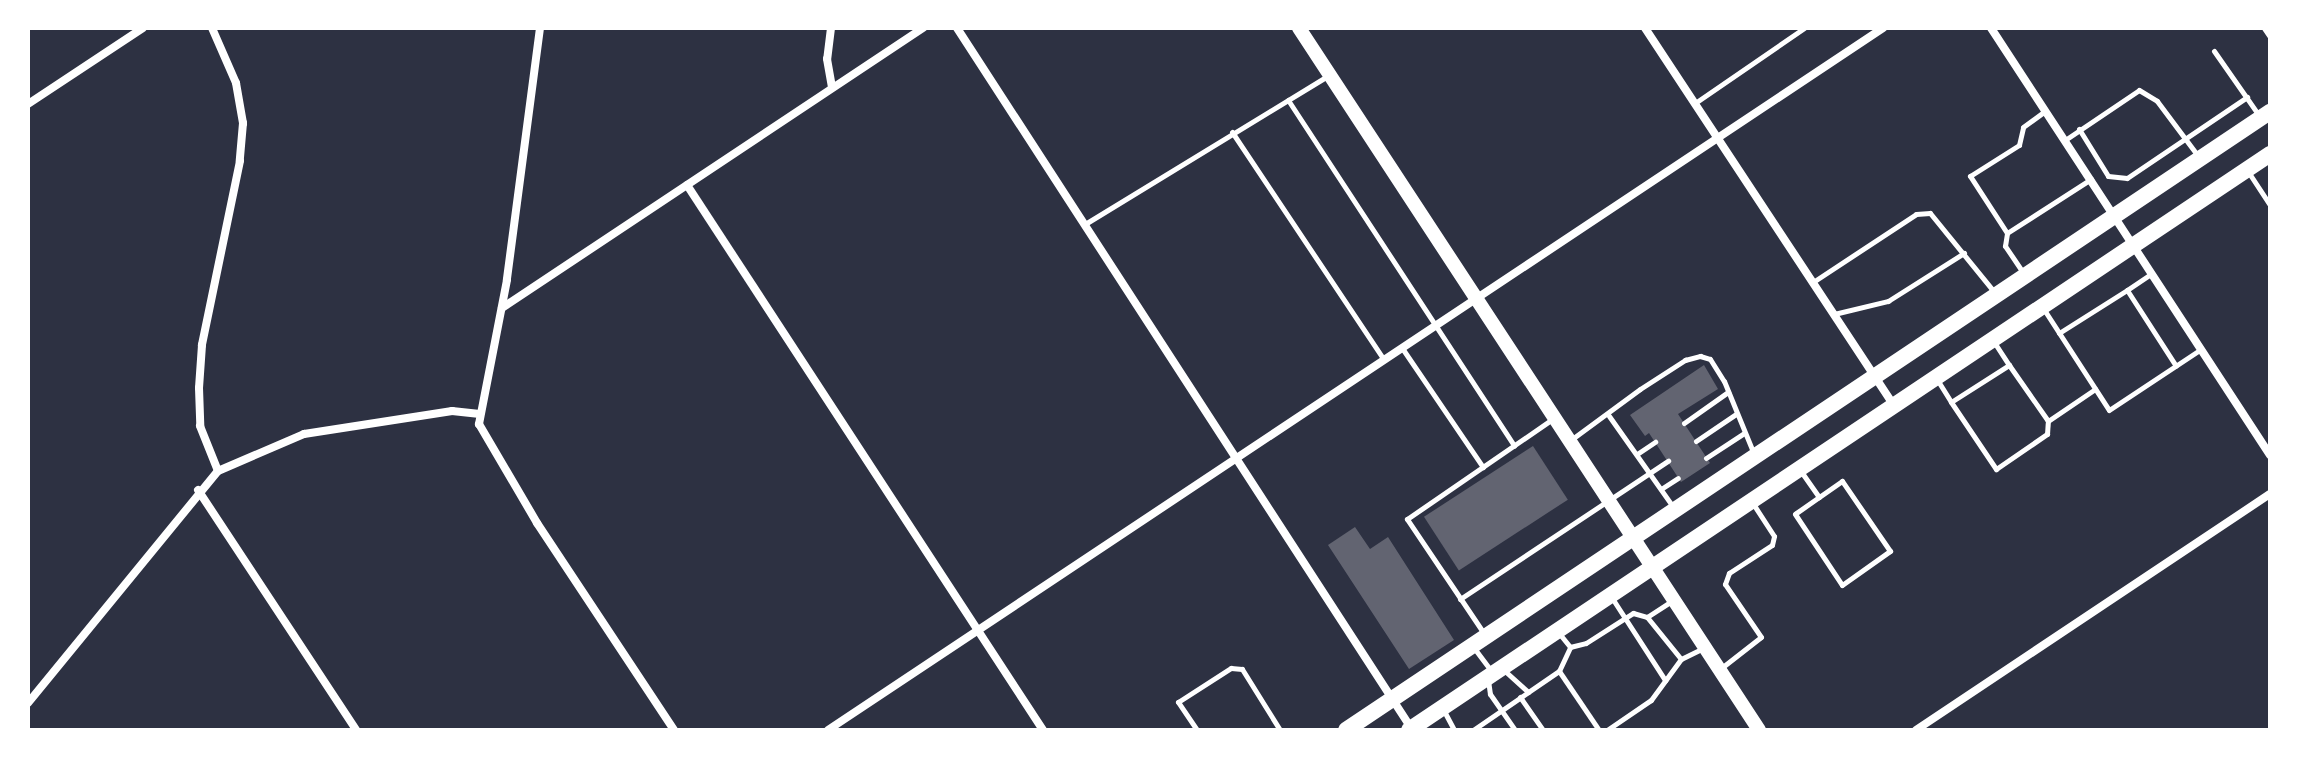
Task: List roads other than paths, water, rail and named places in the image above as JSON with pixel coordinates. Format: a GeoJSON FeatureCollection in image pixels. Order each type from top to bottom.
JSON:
{"type":"FeatureCollection","features":[{"type":"Feature","properties":{"kind":"main road"},"geometry":{"type":"LineString","coordinates":[[1346,730],[2266,115]]}},
{"type":"Feature","properties":{"kind":"main road"},"geometry":{"type":"LineString","coordinates":[[1410,729],[2270,154]]}},
{"type":"Feature","properties":{"kind":"street"},"geometry":{"type":"LineString","coordinates":[[28,104],[143,28]]}},
{"type":"Feature","properties":{"kind":"street"},"geometry":{"type":"LineString","coordinates":[[212,28],[236,83],[243,123],[201,359],[200,426],[218,471]]}},
{"type":"Feature","properties":{"kind":"street"},"geometry":{"type":"LineString","coordinates":[[540,28],[502,308],[480,414],[483,438],[674,730]]}},
{"type":"Feature","properties":{"kind":"street"},"geometry":{"type":"LineString","coordinates":[[831,28],[827,59],[832,88]]}},
{"type":"Feature","properties":{"kind":"street"},"geometry":{"type":"LineString","coordinates":[[502,308],[923,28]]}},
{"type":"Feature","properties":{"kind":"street"},"geometry":{"type":"LineString","coordinates":[[957,28],[1410,729]]}},
{"type":"Feature","properties":{"kind":"street"},"geometry":{"type":"LineString","coordinates":[[1299,28],[1759,730]]}},
{"type":"Feature","properties":{"kind":"street"},"geometry":{"type":"LineString","coordinates":[[1645,28],[1894,406]]}},
{"type":"Feature","properties":{"kind":"street"},"geometry":{"type":"LineString","coordinates":[[828,730],[1883,28]]}},
{"type":"Feature","properties":{"kind":"street"},"geometry":{"type":"LineString","coordinates":[[1991,28],[2270,455]]}},
{"type":"Feature","properties":{"kind":"street"},"geometry":{"type":"LineString","coordinates":[[687,185],[1043,730]]}},
{"type":"Feature","properties":{"kind":"street"},"geometry":{"type":"LineString","coordinates":[[28,703],[198,490],[218,471],[304,434],[452,411],[480,414]]}},
{"type":"Feature","properties":{"kind":"street"},"geometry":{"type":"LineString","coordinates":[[198,490],[356,730]]}},
{"type":"Feature","properties":{"kind":"street"},"geometry":{"type":"LineString","coordinates":[[1916,730],[2270,494]]}},
{"type":"Feature","properties":{"kind":"lane"},"geometry":{"type":"LineString","coordinates":[[1694,103],[1804,28]]}},
{"type":"Feature","properties":{"kind":"lane"},"geometry":{"type":"LineString","coordinates":[[2264,28],[2270,37]]}},
{"type":"Feature","properties":{"kind":"lane"},"geometry":{"type":"LineString","coordinates":[[2214,51],[2247,97],[2266,115]]}},
{"type":"Feature","properties":{"kind":"lane"},"geometry":{"type":"LineString","coordinates":[[1084,225],[1330,75]]}},
{"type":"Feature","properties":{"kind":"lane"},"geometry":{"type":"LineString","coordinates":[[2065,140],[2139,90],[2157,101],[2201,160]]}},
{"type":"Feature","properties":{"kind":"lane"},"geometry":{"type":"LineString","coordinates":[[2079,129],[2108,176],[2118,179],[2137,173],[2247,97]]}},
{"type":"Feature","properties":{"kind":"lane"},"geometry":{"type":"LineString","coordinates":[[1288,100],[1514,446]]}},
{"type":"Feature","properties":{"kind":"lane"},"geometry":{"type":"LineString","coordinates":[[2025,275],[2005,246],[2007,233],[1970,176],[2019,145],[2023,127],[2046,111]]}},
{"type":"Feature","properties":{"kind":"lane"},"geometry":{"type":"LineString","coordinates":[[1232,132],[1384,360]]}},
{"type":"Feature","properties":{"kind":"lane"},"geometry":{"type":"LineString","coordinates":[[2247,170],[2270,205]]}},
{"type":"Feature","properties":{"kind":"lane"},"geometry":{"type":"LineString","coordinates":[[2007,233],[2091,179]]}},
{"type":"Feature","properties":{"kind":"lane"},"geometry":{"type":"LineString","coordinates":[[1812,283],[1916,214],[1930,213],[1938,219],[1996,294]]}},
{"type":"Feature","properties":{"kind":"lane"},"geometry":{"type":"LineString","coordinates":[[1833,314],[1888,301],[1964,253]]}},
{"type":"Feature","properties":{"kind":"lane"},"geometry":{"type":"LineString","coordinates":[[2059,333],[2152,273]]}},
{"type":"Feature","properties":{"kind":"lane"},"geometry":{"type":"LineString","coordinates":[[2127,290],[2176,366]]}},
{"type":"Feature","properties":{"kind":"lane"},"geometry":{"type":"LineString","coordinates":[[2042,307],[2109,410],[2201,349]]}},
{"type":"Feature","properties":{"kind":"lane"},"geometry":{"type":"LineString","coordinates":[[1936,378],[1996,469],[2047,434],[2048,421],[1993,340]]}},
{"type":"Feature","properties":{"kind":"lane"},"geometry":{"type":"LineString","coordinates":[[1402,348],[1483,467]]}},
{"type":"Feature","properties":{"kind":"lane"},"geometry":{"type":"LineString","coordinates":[[1570,441],[1609,416],[1640,389],[1685,360],[1700,356],[1710,359],[1755,455]]}},
{"type":"Feature","properties":{"kind":"lane"},"geometry":{"type":"LineString","coordinates":[[1951,402],[2009,365]]}},
{"type":"Feature","properties":{"kind":"lane"},"geometry":{"type":"LineString","coordinates":[[2048,421],[2095,389]]}},
{"type":"Feature","properties":{"kind":"lane"},"geometry":{"type":"LineString","coordinates":[[1684,423],[1728,392]]}},
{"type":"Feature","properties":{"kind":"lane"},"geometry":{"type":"LineString","coordinates":[[1696,441],[1736,414]]}},
{"type":"Feature","properties":{"kind":"lane"},"geometry":{"type":"LineString","coordinates":[[1609,416],[1675,509]]}},
{"type":"Feature","properties":{"kind":"lane"},"geometry":{"type":"LineString","coordinates":[[1515,730],[1490,694],[1493,673],[1460,599],[1407,519],[1555,418]]}},
{"type":"Feature","properties":{"kind":"lane"},"geometry":{"type":"LineString","coordinates":[[1706,458],[1744,433]]}},
{"type":"Feature","properties":{"kind":"lane"},"geometry":{"type":"LineString","coordinates":[[1637,454],[1655,442]]}},
{"type":"Feature","properties":{"kind":"lane"},"geometry":{"type":"LineString","coordinates":[[1460,599],[1668,461]]}},
{"type":"Feature","properties":{"kind":"lane"},"geometry":{"type":"LineString","coordinates":[[1800,469],[1819,497]]}},
{"type":"Feature","properties":{"kind":"lane"},"geometry":{"type":"LineString","coordinates":[[1661,489],[1678,478]]}},
{"type":"Feature","properties":{"kind":"lane"},"geometry":{"type":"LineString","coordinates":[[1842,481],[1890,551],[1842,585],[1795,514],[1819,497],[1842,481]]}},
{"type":"Feature","properties":{"kind":"lane"},"geometry":{"type":"LineString","coordinates":[[1719,670],[1761,637],[1725,584],[1729,573],[1772,545],[1774,536],[1751,501]]}},
{"type":"Feature","properties":{"kind":"lane"},"geometry":{"type":"LineString","coordinates":[[1609,594],[1665,680]]}},
{"type":"Feature","properties":{"kind":"lane"},"geometry":{"type":"LineString","coordinates":[[1570,647],[1586,643],[1624,617],[1647,617],[1674,600]]}},
{"type":"Feature","properties":{"kind":"lane"},"geometry":{"type":"LineString","coordinates":[[1647,617],[1681,659]]}},
{"type":"Feature","properties":{"kind":"lane"},"geometry":{"type":"LineString","coordinates":[[1556,629],[1570,647]]}},
{"type":"Feature","properties":{"kind":"lane"},"geometry":{"type":"LineString","coordinates":[[1473,730],[1559,671],[1570,647]]}},
{"type":"Feature","properties":{"kind":"lane"},"geometry":{"type":"LineString","coordinates":[[1607,730],[1651,700],[1681,659],[1705,647]]}},
{"type":"Feature","properties":{"kind":"lane"},"geometry":{"type":"LineString","coordinates":[[1197,730],[1178,702],[1231,668],[1242,669],[1280,730]]}},
{"type":"Feature","properties":{"kind":"lane"},"geometry":{"type":"LineString","coordinates":[[1559,671],[1599,730]]}},
{"type":"Feature","properties":{"kind":"lane"},"geometry":{"type":"LineString","coordinates":[[1493,673],[1514,675],[1528,692]]}},
{"type":"Feature","properties":{"kind":"lane"},"geometry":{"type":"LineString","coordinates":[[1520,697],[1543,730]]}},
{"type":"Feature","properties":{"kind":"lane"},"geometry":{"type":"LineString","coordinates":[[1441,707],[1454,730]]}}]}
